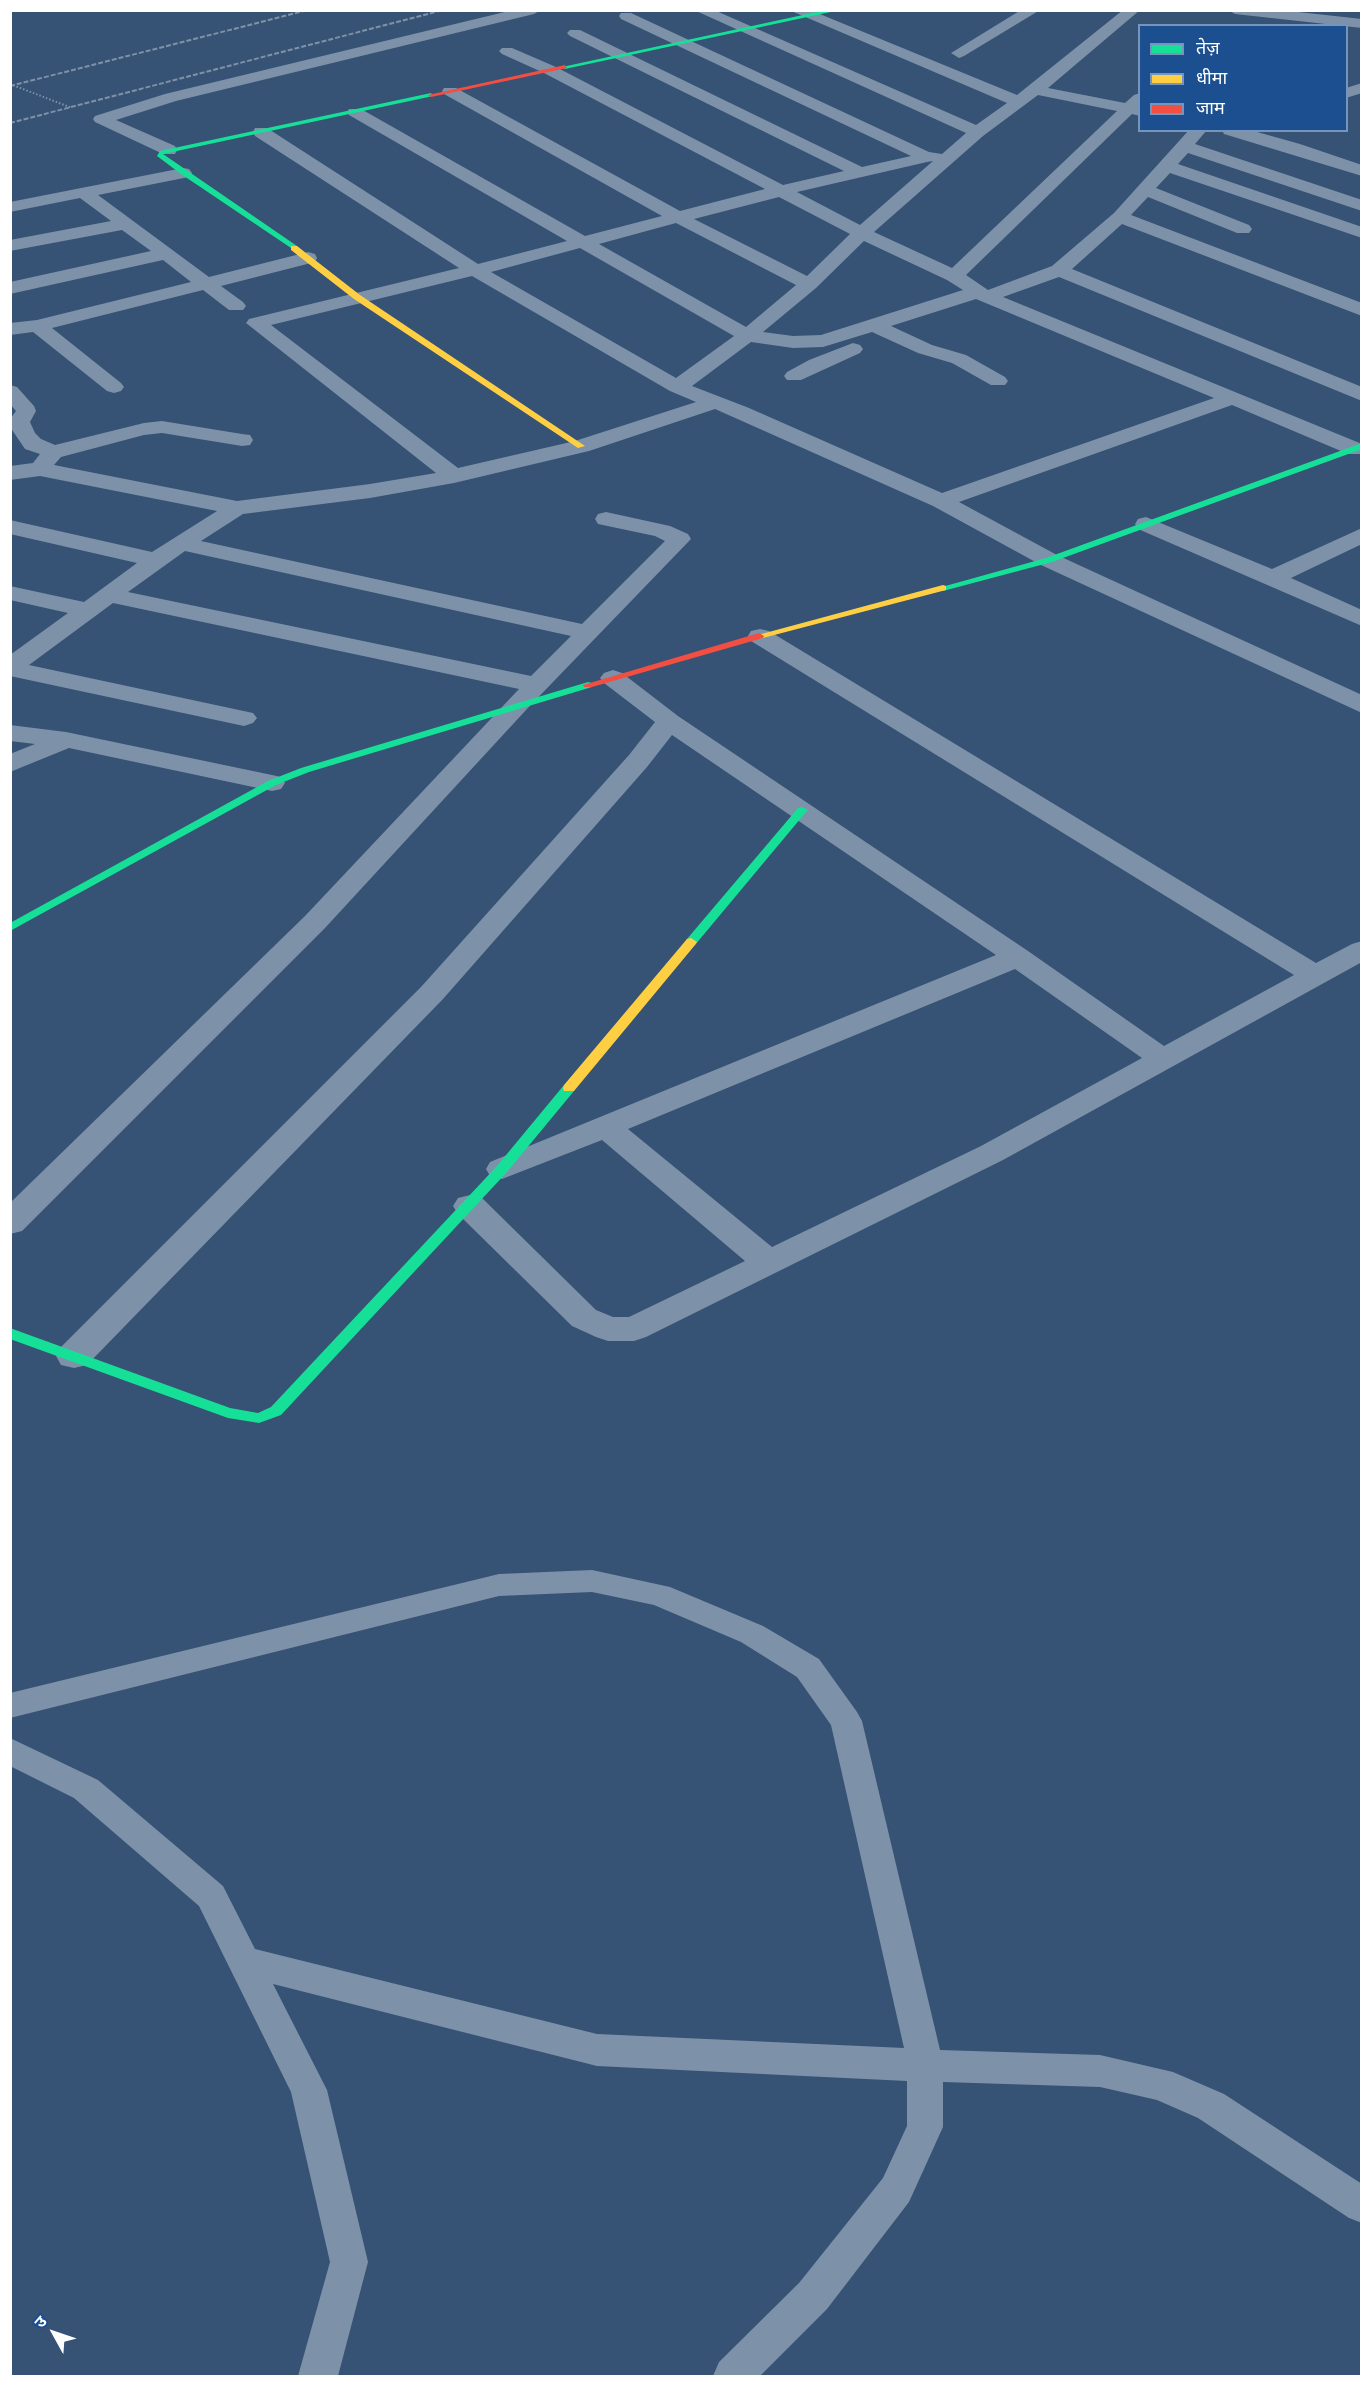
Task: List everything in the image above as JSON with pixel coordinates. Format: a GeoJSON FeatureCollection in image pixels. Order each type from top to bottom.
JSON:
{"type":"FeatureCollection","features":[{"type":"Feature","properties":{"kind":"street"},"geometry":{"type":"LineString","coordinates":[[101,119],[171,97],[534,10]]}},
{"type":"Feature","properties":{"kind":"street"},"geometry":{"type":"LineString","coordinates":[[701,10],[977,132]]}},
{"type":"Feature","properties":{"kind":"street"},"geometry":{"type":"LineString","coordinates":[[581,446],[357,297],[308,258],[160,156],[160,153],[745,29],[801,13],[837,10]]}},
{"type":"Feature","properties":{"kind":"street"},"geometry":{"type":"LineString","coordinates":[[979,62],[953,51],[1033,10]]}},
{"type":"Feature","properties":{"kind":"street"},"geometry":{"type":"LineString","coordinates":[[677,387],[747,336],[809,284],[862,233],[977,132],[1037,89],[1133,10]]}},
{"type":"Feature","properties":{"kind":"street"},"geometry":{"type":"LineString","coordinates":[[801,13],[1019,102]]}},
{"type":"Feature","properties":{"kind":"street"},"geometry":{"type":"LineString","coordinates":[[1231,13],[1295,14],[1355,25]]}},
{"type":"Feature","properties":{"kind":"street"},"geometry":{"type":"LineString","coordinates":[[626,16],[927,157]]}},
{"type":"Feature","properties":{"kind":"street"},"geometry":{"type":"LineString","coordinates":[[575,33],[859,172]]}},
{"type":"Feature","properties":{"kind":"street"},"geometry":{"type":"LineString","coordinates":[[507,51],[550,70],[862,233],[954,276],[982,294],[1233,398],[1360,455]]}},
{"type":"Feature","properties":{"kind":"street"},"geometry":{"type":"LineString","coordinates":[[1019,78],[1037,89],[1136,106]]}},
{"type":"Feature","properties":{"kind":"street"},"geometry":{"type":"LineString","coordinates":[[450,92],[677,217],[809,284]]}},
{"type":"Feature","properties":{"kind":"street"},"geometry":{"type":"LineString","coordinates":[[954,276],[1136,106]]}},
{"type":"Feature","properties":{"kind":"street"},"geometry":{"type":"LineString","coordinates":[[355,112],[747,336],[808,343],[823,341],[1059,270],[1119,217],[1197,132]]}},
{"type":"Feature","properties":{"kind":"street"},"geometry":{"type":"LineString","coordinates":[[101,119],[169,150]]}},
{"type":"Feature","properties":{"kind":"street"},"geometry":{"type":"LineString","coordinates":[[261,132],[475,270],[677,387],[750,416],[941,501],[1049,560],[1362,705]]}},
{"type":"Feature","properties":{"kind":"street"},"geometry":{"type":"LineString","coordinates":[[1241,132],[1362,171]]}},
{"type":"Feature","properties":{"kind":"street"},"geometry":{"type":"LineString","coordinates":[[1184,146],[1362,206]]}},
{"type":"Feature","properties":{"kind":"street"},"geometry":{"type":"LineString","coordinates":[[453,476],[256,323],[475,270],[780,191],[927,157],[954,153]]}},
{"type":"Feature","properties":{"kind":"street"},"geometry":{"type":"LineString","coordinates":[[1167,166],[1362,233]]}},
{"type":"Feature","properties":{"kind":"street"},"geometry":{"type":"LineString","coordinates":[[10,207],[183,172]]}},
{"type":"Feature","properties":{"kind":"street"},"geometry":{"type":"LineString","coordinates":[[1145,190],[1242,229]]}},
{"type":"Feature","properties":{"kind":"street"},"geometry":{"type":"LineString","coordinates":[[83,192],[236,306]]}},
{"type":"Feature","properties":{"kind":"street"},"geometry":{"type":"LineString","coordinates":[[1119,217],[1362,310]]}},
{"type":"Feature","properties":{"kind":"street"},"geometry":{"type":"LineString","coordinates":[[10,246],[125,224]]}},
{"type":"Feature","properties":{"kind":"street"},"geometry":{"type":"LineString","coordinates":[[10,288],[165,254]]}},
{"type":"Feature","properties":{"kind":"street"},"geometry":{"type":"LineString","coordinates":[[10,329],[37,326],[308,258]]}},
{"type":"Feature","properties":{"kind":"street"},"geometry":{"type":"LineString","coordinates":[[1059,270],[1362,395]]}},
{"type":"Feature","properties":{"kind":"street"},"geometry":{"type":"LineString","coordinates":[[874,325],[925,349],[959,359],[998,381]]}},
{"type":"Feature","properties":{"kind":"street"},"geometry":{"type":"LineString","coordinates":[[37,326],[114,387]]}},
{"type":"Feature","properties":{"kind":"street"},"geometry":{"type":"LineString","coordinates":[[794,376],[841,353],[898,336]]}},
{"type":"Feature","properties":{"kind":"street"},"geometry":{"type":"LineString","coordinates":[[10,391],[24,406],[18,413],[25,435],[47,461],[237,508],[370,491],[453,476],[581,446],[713,403]]}},
{"type":"Feature","properties":{"kind":"street"},"geometry":{"type":"LineString","coordinates":[[941,501],[1233,398]]}},
{"type":"Feature","properties":{"kind":"street"},"geometry":{"type":"LineString","coordinates":[[10,473],[144,429],[162,427],[242,440]]}},
{"type":"Feature","properties":{"kind":"street"},"geometry":{"type":"LineString","coordinates":[[10,928],[272,783],[306,770],[527,695],[613,678],[760,636],[1049,560],[1330,459],[1360,455]]}},
{"type":"Feature","properties":{"kind":"street"},"geometry":{"type":"LineString","coordinates":[[10,667],[156,560],[237,508]]}},
{"type":"Feature","properties":{"kind":"street"},"geometry":{"type":"LineString","coordinates":[[10,1223],[315,922],[527,695],[680,539],[662,531],[606,519]]}},
{"type":"Feature","properties":{"kind":"street"},"geometry":{"type":"LineString","coordinates":[[1146,524],[1362,619]]}},
{"type":"Feature","properties":{"kind":"street"},"geometry":{"type":"LineString","coordinates":[[10,527],[156,560]]}},
{"type":"Feature","properties":{"kind":"street"},"geometry":{"type":"LineString","coordinates":[[1272,578],[1362,535]]}},
{"type":"Feature","properties":{"kind":"street"},"geometry":{"type":"LineString","coordinates":[[184,544],[588,633]]}},
{"type":"Feature","properties":{"kind":"street"},"geometry":{"type":"LineString","coordinates":[[10,593],[88,610]]}},
{"type":"Feature","properties":{"kind":"street"},"geometry":{"type":"LineString","coordinates":[[110,595],[527,695]]}},
{"type":"Feature","properties":{"kind":"street"},"geometry":{"type":"LineString","coordinates":[[760,636],[1314,975]]}},
{"type":"Feature","properties":{"kind":"street"},"geometry":{"type":"LineString","coordinates":[[10,667],[244,718]]}},
{"type":"Feature","properties":{"kind":"street"},"geometry":{"type":"LineString","coordinates":[[613,678],[669,721],[1018,957],[1163,1059]]}},
{"type":"Feature","properties":{"kind":"street"},"geometry":{"type":"LineString","coordinates":[[74,1356],[432,993],[630,770],[669,721]]}},
{"type":"Feature","properties":{"kind":"street"},"geometry":{"type":"LineString","coordinates":[[10,733],[66,740],[272,783]]}},
{"type":"Feature","properties":{"kind":"street"},"geometry":{"type":"LineString","coordinates":[[10,764],[66,740]]}},
{"type":"Feature","properties":{"kind":"street"},"geometry":{"type":"LineString","coordinates":[[10,1333],[228,1413],[259,1418],[276,1411],[470,1206],[802,810]]}},
{"type":"Feature","properties":{"kind":"street"},"geometry":{"type":"LineString","coordinates":[[470,1206],[584,1318],[608,1329],[633,1329],[992,1153],[1362,950]]}},
{"type":"Feature","properties":{"kind":"street"},"geometry":{"type":"LineString","coordinates":[[502,1169],[1018,957]]}},
{"type":"Feature","properties":{"kind":"street"},"geometry":{"type":"LineString","coordinates":[[605,1126],[769,1263]]}},
{"type":"Feature","properties":{"kind":"lane"},"geometry":{"type":"LineString","coordinates":[[10,1706],[499,1585],[592,1581],[659,1595],[752,1634],[808,1668],[846,1721],[925,2064],[925,2127],[896,2190],[813,2296],[733,2376]]}},
{"type":"Feature","properties":{"kind":"lane"},"geometry":{"type":"LineString","coordinates":[[10,1750],[86,1789],[211,1896],[309,2090],[349,2262],[318,2376]]}},
{"type":"Feature","properties":{"kind":"lane"},"geometry":{"type":"LineString","coordinates":[[244,1961],[597,2050],[820,2062],[1100,2070],[1160,2084],[1211,2106],[1362,2205]]}},
{"type":"Feature","properties":{"kind":"path"},"geometry":{"type":"LineString","coordinates":[[10,84],[101,119]]}},
{"type":"Feature","properties":{"kind":"railway"},"geometry":{"type":"LineString","coordinates":[[10,86],[308,10]]}},
{"type":"Feature","properties":{"kind":"railway"},"geometry":{"type":"LineString","coordinates":[[10,123],[443,10]]}},
{"type":"Feature","properties":{"kind":"traffic: fast"},"geometry":{"type":"LineString","coordinates":[[565,67],[837,10]]}},
{"type":"Feature","properties":{"kind":"traffic: fast"},"geometry":{"type":"LineString","coordinates":[[294,248],[183,173],[160,156],[160,153],[431,95]]}},
{"type":"Feature","properties":{"kind":"traffic: fast"},"geometry":{"type":"LineString","coordinates":[[943,588],[1049,560],[1362,446]]}},
{"type":"Feature","properties":{"kind":"traffic: fast"},"geometry":{"type":"LineString","coordinates":[[10,928],[272,783],[305,770],[588,685]]}},
{"type":"Feature","properties":{"kind":"traffic: fast"},"geometry":{"type":"LineString","coordinates":[[691,942],[802,810]]}},
{"type":"Feature","properties":{"kind":"traffic: fast"},"geometry":{"type":"LineString","coordinates":[[10,1333],[228,1413],[259,1418],[276,1411],[502,1169],[569,1088]]}},
{"type":"Feature","properties":{"kind":"traffic: slow"},"geometry":{"type":"LineString","coordinates":[[294,248],[357,297],[581,446]]}},
{"type":"Feature","properties":{"kind":"traffic: slow"},"geometry":{"type":"LineString","coordinates":[[759,636],[943,588]]}},
{"type":"Feature","properties":{"kind":"traffic: slow"},"geometry":{"type":"LineString","coordinates":[[569,1088],[691,942]]}},
{"type":"Feature","properties":{"kind":"traffic: jam"},"geometry":{"type":"LineString","coordinates":[[431,95],[565,67]]}},
{"type":"Feature","properties":{"kind":"traffic: jam"},"geometry":{"type":"LineString","coordinates":[[588,685],[759,636]]}}]}
